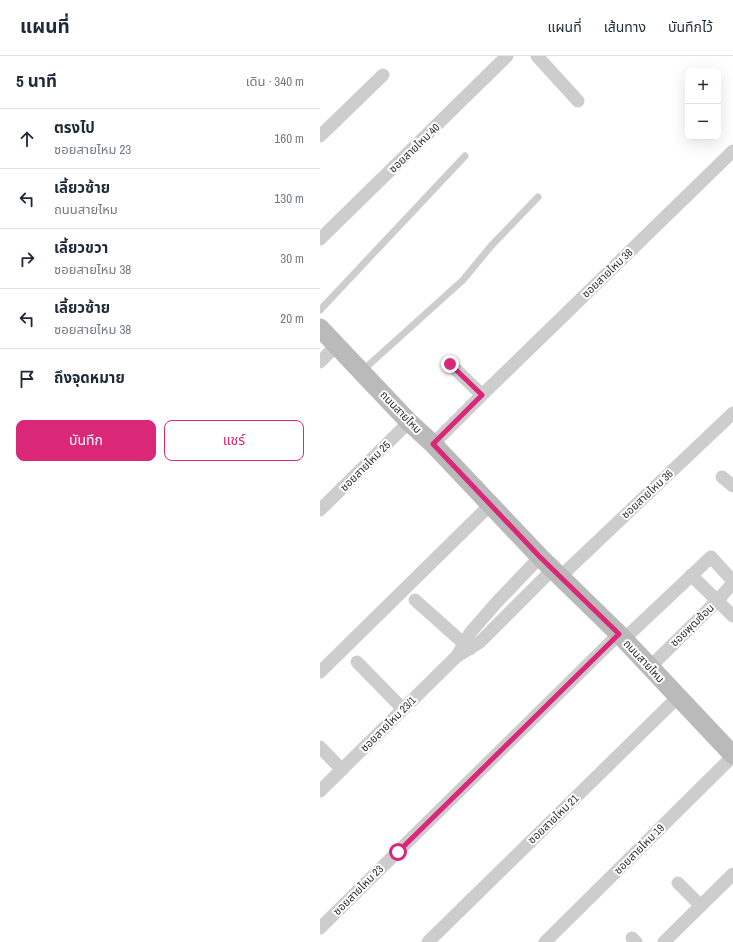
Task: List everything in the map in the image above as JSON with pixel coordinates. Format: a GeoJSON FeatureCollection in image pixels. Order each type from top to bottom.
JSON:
{"type":"FeatureCollection","features":[{"type":"Feature","properties":{"kind":"main road","name":"ถนนสายไหม"},"geometry":{"type":"LineString","coordinates":[[320,328],[490,505],[650,666],[733,756]]}},
{"type":"Feature","properties":{"kind":"street","name":"ซอยสายไหม 40"},"geometry":{"type":"LineString","coordinates":[[320,239],[507,56]]}},
{"type":"Feature","properties":{"kind":"street"},"geometry":{"type":"LineString","coordinates":[[537,56],[578,101]]}},
{"type":"Feature","properties":{"kind":"street"},"geometry":{"type":"LineString","coordinates":[[320,136],[383,75]]}},
{"type":"Feature","properties":{"kind":"street","name":"ซอยสายไหม 38"},"geometry":{"type":"LineString","coordinates":[[433,444],[733,151]]}},
{"type":"Feature","properties":{"kind":"street"},"geometry":{"type":"LineString","coordinates":[[320,362],[336,346]]}},
{"type":"Feature","properties":{"kind":"street"},"geometry":{"type":"LineString","coordinates":[[450,364],[482,395]]}},
{"type":"Feature","properties":{"kind":"street","name":"ซอยสายไหม 36"},"geometry":{"type":"LineString","coordinates":[[551,567],[733,412]]}},
{"type":"Feature","properties":{"kind":"street","name":"ซอยสายไหม 25"},"geometry":{"type":"LineString","coordinates":[[320,510],[409,422]]}},
{"type":"Feature","properties":{"kind":"street"},"geometry":{"type":"LineString","coordinates":[[722,477],[733,486]]}},
{"type":"Feature","properties":{"kind":"street"},"geometry":{"type":"LineString","coordinates":[[320,672],[490,505]]}},
{"type":"Feature","properties":{"kind":"street","name":"ซอยสายไหม 23"},"geometry":{"type":"LineString","coordinates":[[320,928],[621,636],[711,557],[733,582]]}},
{"type":"Feature","properties":{"kind":"street","name":"ซอยสายไหม 23/1"},"geometry":{"type":"LineString","coordinates":[[320,792],[467,646],[480,642],[551,567]]}},
{"type":"Feature","properties":{"kind":"street"},"geometry":{"type":"LineString","coordinates":[[691,575],[733,616]]}},
{"type":"Feature","properties":{"kind":"street","name":"ซอยพุฒซ้อน"},"geometry":{"type":"LineString","coordinates":[[650,666],[717,601],[733,582]]}},
{"type":"Feature","properties":{"kind":"street"},"geometry":{"type":"LineString","coordinates":[[414,600],[467,646]]}},
{"type":"Feature","properties":{"kind":"street"},"geometry":{"type":"LineString","coordinates":[[357,662],[403,709]]}},
{"type":"Feature","properties":{"kind":"street","name":"ซอยสายไหม 21"},"geometry":{"type":"LineString","coordinates":[[428,942],[678,697]]}},
{"type":"Feature","properties":{"kind":"street"},"geometry":{"type":"LineString","coordinates":[[320,747],[342,770]]}},
{"type":"Feature","properties":{"kind":"street","name":"ซอยสายไหม 19"},"geometry":{"type":"LineString","coordinates":[[545,942],[733,756]]}},
{"type":"Feature","properties":{"kind":"street"},"geometry":{"type":"LineString","coordinates":[[664,942],[733,874]]}},
{"type":"Feature","properties":{"kind":"street"},"geometry":{"type":"LineString","coordinates":[[678,883],[701,906]]}},
{"type":"Feature","properties":{"kind":"lane"},"geometry":{"type":"LineString","coordinates":[[320,310],[465,156]]}},
{"type":"Feature","properties":{"kind":"lane"},"geometry":{"type":"LineString","coordinates":[[362,371],[463,280],[491,246],[538,197]]}},
{"type":"Feature","properties":{"kind":"route"},"geometry":{"type":"LineString","coordinates":[[398,852],[619,634],[540,557],[433,444],[482,395],[450,364]]}}]}
